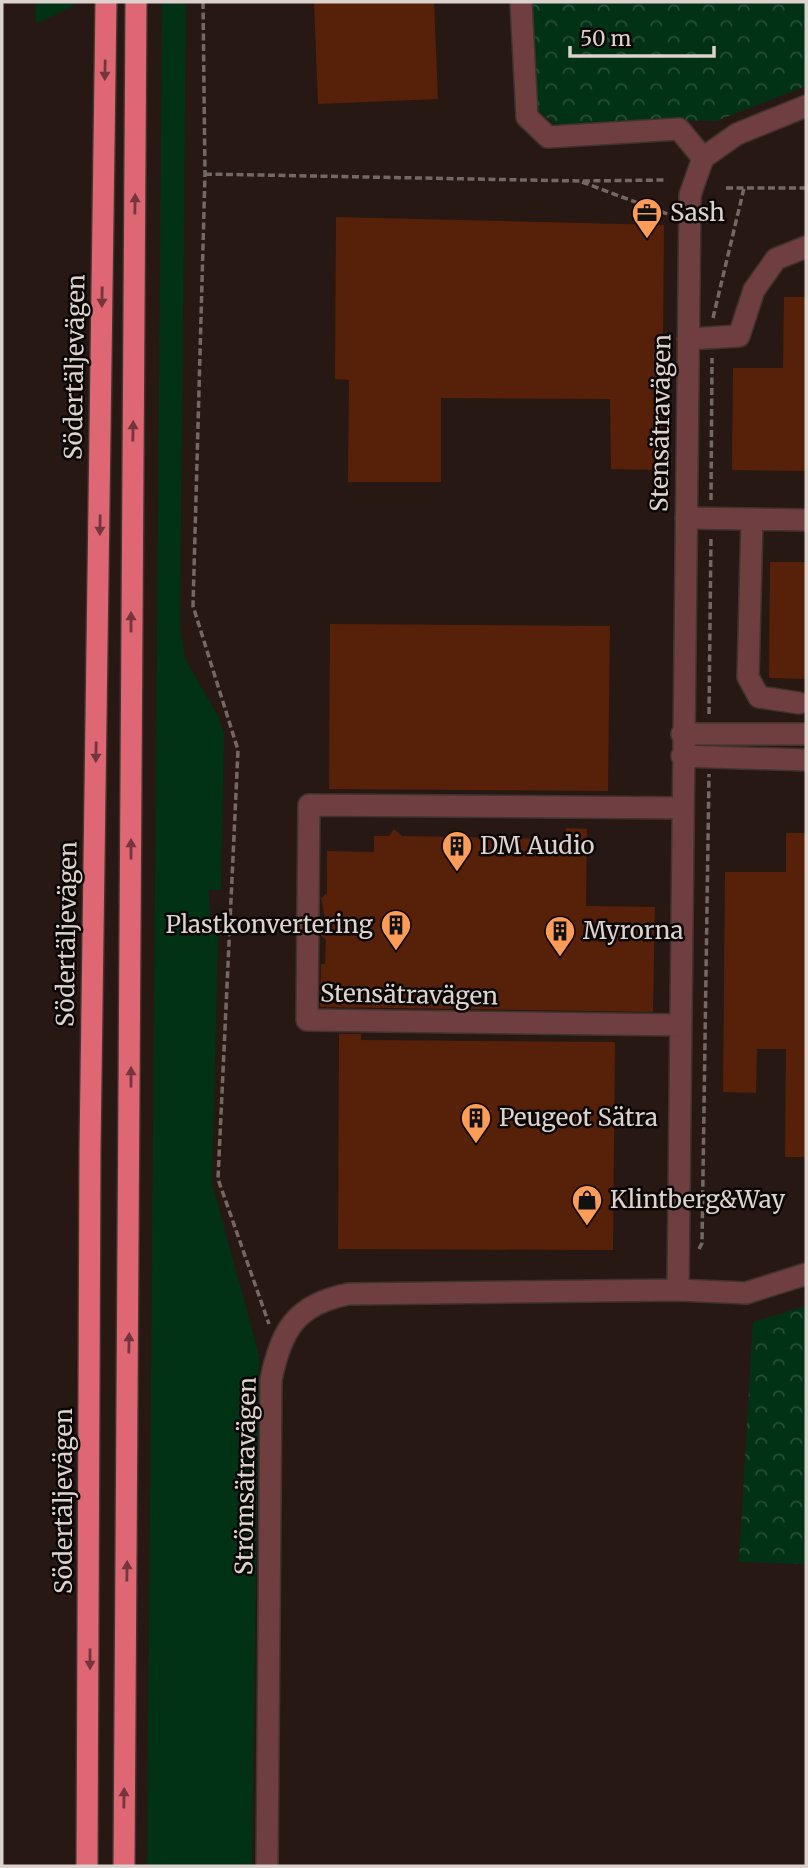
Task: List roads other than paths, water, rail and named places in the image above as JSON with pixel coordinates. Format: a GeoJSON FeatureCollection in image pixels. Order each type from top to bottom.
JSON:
{"type":"FeatureCollection","features":[{"type":"Feature","properties":{"kind":"highway","name":"Södertäljevägen"},"geometry":{"type":"LineString","coordinates":[[88,1866],[90,1150],[106,2]]}},
{"type":"Feature","properties":{"kind":"highway"},"geometry":{"type":"LineString","coordinates":[[124,1866],[136,2]]}},
{"type":"Feature","properties":{"kind":"street"},"geometry":{"type":"LineString","coordinates":[[521,2],[527,117],[548,136],[679,129],[704,158],[737,134],[806,106]]}},
{"type":"Feature","properties":{"kind":"street","name":"Stensätravägen"},"geometry":{"type":"LineString","coordinates":[[678,1290],[688,221],[690,195],[704,158]]}},
{"type":"Feature","properties":{"kind":"street"},"geometry":{"type":"LineString","coordinates":[[688,338],[739,336],[754,290],[776,259],[806,247]]}},
{"type":"Feature","properties":{"kind":"street"},"geometry":{"type":"LineString","coordinates":[[686,518],[806,520]]}},
{"type":"Feature","properties":{"kind":"street"},"geometry":{"type":"LineString","coordinates":[[752,519],[748,677],[760,697],[799,703]]}},
{"type":"Feature","properties":{"kind":"street"},"geometry":{"type":"LineString","coordinates":[[682,734],[806,734]]}},
{"type":"Feature","properties":{"kind":"street"},"geometry":{"type":"LineString","coordinates":[[682,757],[806,760]]}},
{"type":"Feature","properties":{"kind":"street","name":"Stensätravägen"},"geometry":{"type":"LineString","coordinates":[[680,1025],[306,1020],[309,804],[682,807]]}},
{"type":"Feature","properties":{"kind":"street","name":"Strömsätravägen"},"geometry":{"type":"LineString","coordinates":[[267,1866],[271,1380],[277,1349],[285,1334],[304,1313],[328,1298],[349,1294],[678,1290],[746,1293],[806,1274]]}},
{"type":"Feature","properties":{"kind":"place","name":"Sash"},"geometry":{"type":"Point","coordinates":[647,240]}},
{"type":"Feature","properties":{"kind":"place","name":"DM Audio"},"geometry":{"type":"Point","coordinates":[457,873]}},
{"type":"Feature","properties":{"kind":"place","name":"Plastkonvertering"},"geometry":{"type":"Point","coordinates":[396,952]}},
{"type":"Feature","properties":{"kind":"place","name":"Myrorna"},"geometry":{"type":"Point","coordinates":[560,958]}},
{"type":"Feature","properties":{"kind":"place","name":"Peugeot Sätra"},"geometry":{"type":"Point","coordinates":[476,1145]}},
{"type":"Feature","properties":{"kind":"place","name":"Klintberg&Way"},"geometry":{"type":"Point","coordinates":[587,1227]}}]}
